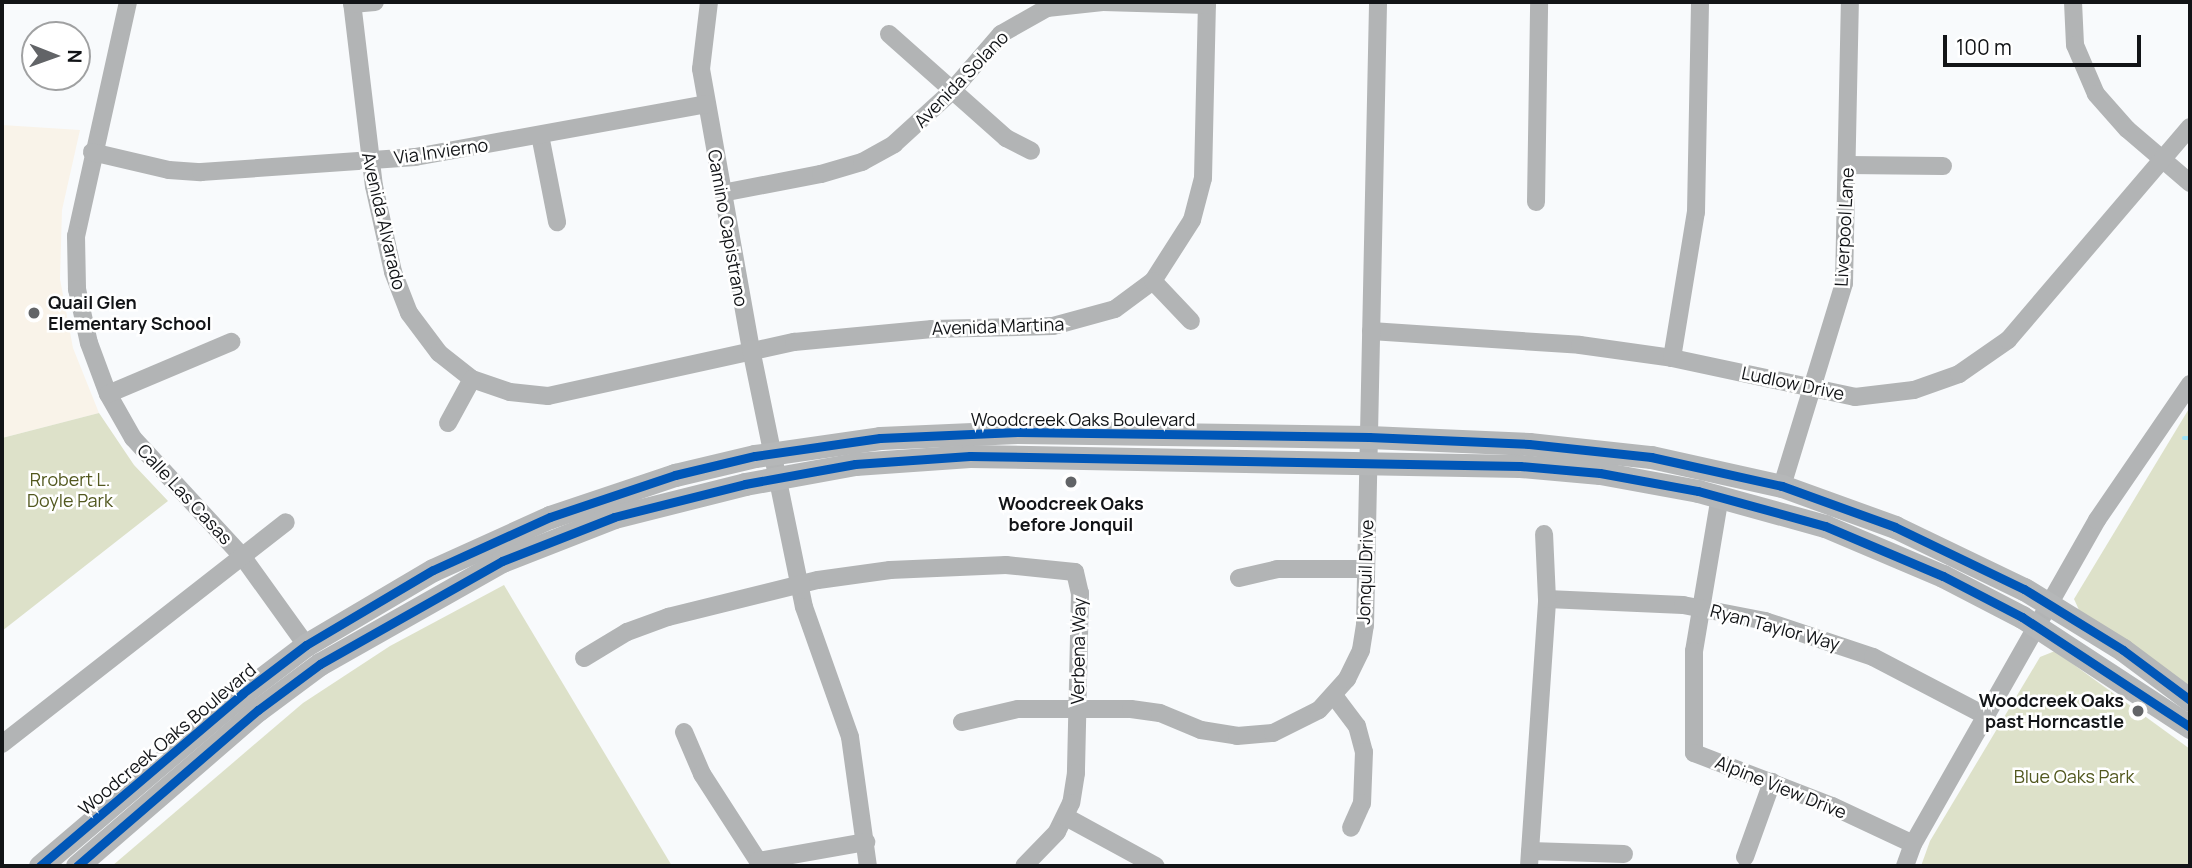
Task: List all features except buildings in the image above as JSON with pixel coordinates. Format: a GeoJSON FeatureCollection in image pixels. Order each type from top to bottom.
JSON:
{"type":"FeatureCollection","features":[{"type":"Feature","properties":{"kind":"main road","name":"Woodcreek Oaks Boulevard"},"geometry":{"type":"LineString","coordinates":[[40,866],[243,693],[306,645],[401,587],[538,522],[675,474],[770,453],[880,438],[985,433],[1368,437],[1602,449],[1782,486],[1895,527],[2049,604],[2190,700]]}},
{"type":"Feature","properties":{"kind":"main road","name":"Woodcreek Oaks Boulevard"},"geometry":{"type":"LineString","coordinates":[[77,866],[258,710],[320,664],[502,561],[614,517],[775,478],[855,464],[970,456],[1368,461],[1600,474],[1720,496],[1825,526],[1894,553],[2037,626],[2190,727]]}},
{"type":"Feature","properties":{"kind":"main road"},"geometry":{"type":"LineString","coordinates":[[306,645],[320,664]]}},
{"type":"Feature","properties":{"kind":"street","name":"Calle Las Casas"},"geometry":{"type":"LineString","coordinates":[[128,2],[79,210],[75,261],[89,343],[108,394],[150,461],[242,556],[306,645]]}},
{"type":"Feature","properties":{"kind":"street"},"geometry":{"type":"LineString","coordinates":[[352,3],[375,2]]}},
{"type":"Feature","properties":{"kind":"street","name":"Camino Capistrano"},"geometry":{"type":"LineString","coordinates":[[709,2],[702,36],[706,104],[722,193],[770,453],[799,584],[812,634],[850,737],[868,866]]}},
{"type":"Feature","properties":{"kind":"street","name":"Avenida Solano"},"geometry":{"type":"LineString","coordinates":[[722,193],[862,162],[894,144],[951,92],[1001,34],[1047,8],[1103,2],[1207,3]]}},
{"type":"Feature","properties":{"kind":"street","name":"Jonquil Drive"},"geometry":{"type":"LineString","coordinates":[[962,722],[1018,709],[1077,708],[1160,713],[1201,730],[1237,736],[1273,733],[1298,723],[1335,697],[1361,650],[1366,569],[1378,2]]}},
{"type":"Feature","properties":{"kind":"street"},"geometry":{"type":"LineString","coordinates":[[1536,202],[1539,2]]}},
{"type":"Feature","properties":{"kind":"street"},"geometry":{"type":"LineString","coordinates":[[1672,358],[1696,212],[1700,2]]}},
{"type":"Feature","properties":{"kind":"street","name":"Liverpool Lane"},"geometry":{"type":"LineString","coordinates":[[1782,486],[1814,390],[1844,284],[1850,2]]}},
{"type":"Feature","properties":{"kind":"street"},"geometry":{"type":"LineString","coordinates":[[2073,2],[2076,45],[2096,93],[2190,183]]}},
{"type":"Feature","properties":{"kind":"street","name":"Avenida Alvarado"},"geometry":{"type":"LineString","coordinates":[[352,3],[369,160],[393,272],[409,313],[439,353],[472,379],[510,392],[568,394],[751,349]]}},
{"type":"Feature","properties":{"kind":"street","name":"Avenida Martina"},"geometry":{"type":"LineString","coordinates":[[751,349],[886,331],[1078,322],[1115,309],[1153,281],[1182,243],[1201,188],[1207,3]]}},
{"type":"Feature","properties":{"kind":"street"},"geometry":{"type":"LineString","coordinates":[[889,34],[951,92],[1006,138],[1031,151]]}},
{"type":"Feature","properties":{"kind":"street","name":"Via Invierno"},"geometry":{"type":"LineString","coordinates":[[92,152],[169,170],[201,172],[369,160],[442,154],[706,104]]}},
{"type":"Feature","properties":{"kind":"street","name":"Ludlow Drive"},"geometry":{"type":"LineString","coordinates":[[1371,331],[1530,340],[1672,358],[1855,397],[1902,393],[1944,381],[1984,359],[2019,329],[2190,127]]}},
{"type":"Feature","properties":{"kind":"street"},"geometry":{"type":"LineString","coordinates":[[540,135],[557,222]]}},
{"type":"Feature","properties":{"kind":"street"},"geometry":{"type":"LineString","coordinates":[[1848,164],[1943,166]]}},
{"type":"Feature","properties":{"kind":"street"},"geometry":{"type":"LineString","coordinates":[[1153,281],[1191,321]]}},
{"type":"Feature","properties":{"kind":"street"},"geometry":{"type":"LineString","coordinates":[[108,394],[231,342]]}},
{"type":"Feature","properties":{"kind":"street"},"geometry":{"type":"LineString","coordinates":[[447,423],[472,379]]}},
{"type":"Feature","properties":{"kind":"street"},"geometry":{"type":"LineString","coordinates":[[1905,866],[1913,845],[2097,520],[2190,384]]}},
{"type":"Feature","properties":{"kind":"street","name":"Alpine View Drive"},"geometry":{"type":"LineString","coordinates":[[1720,496],[1700,607],[1692,680],[1694,753],[1772,782],[1913,845]]}},
{"type":"Feature","properties":{"kind":"street"},"geometry":{"type":"LineString","coordinates":[[2,744],[286,522]]}},
{"type":"Feature","properties":{"kind":"street"},"geometry":{"type":"LineString","coordinates":[[1544,534],[1546,598],[1530,859],[1624,854]]}},
{"type":"Feature","properties":{"kind":"street","name":"Verbena Way"},"geometry":{"type":"LineString","coordinates":[[799,584],[953,567],[1051,566],[1075,572],[1080,593],[1076,773],[1066,817],[1024,866]]}},
{"type":"Feature","properties":{"kind":"street"},"geometry":{"type":"LineString","coordinates":[[1239,578],[1277,569],[1366,569]]}},
{"type":"Feature","properties":{"kind":"street"},"geometry":{"type":"LineString","coordinates":[[584,658],[627,632],[668,617],[799,584]]}},
{"type":"Feature","properties":{"kind":"street","name":"Ryan Taylor Way"},"geometry":{"type":"LineString","coordinates":[[1546,598],[1700,607],[1815,635],[1874,657],[1986,716]]}},
{"type":"Feature","properties":{"kind":"street"},"geometry":{"type":"LineString","coordinates":[[1335,697],[1357,726],[1364,752],[1362,803],[1351,828]]}},
{"type":"Feature","properties":{"kind":"street"},"geometry":{"type":"LineString","coordinates":[[684,732],[702,774],[758,861],[866,842]]}},
{"type":"Feature","properties":{"kind":"street"},"geometry":{"type":"LineString","coordinates":[[1745,857],[1772,782]]}},
{"type":"Feature","properties":{"kind":"street"},"geometry":{"type":"LineString","coordinates":[[1066,817],[1156,866]]}},
{"type":"Feature","properties":{"kind":"shaded area","name":"Quail Glen Elementary School"},"geometry":{"type":"Polygon","coordinates":[[[2,125],[80,130],[62,210],[60,279],[73,348],[99,413],[2,438],[2,125]]]}},
{"type":"Feature","properties":{"kind":"green space"},"geometry":{"type":"Polygon","coordinates":[[[2190,407],[2190,688],[2079,610],[2074,599],[2190,407]]]}},
{"type":"Feature","properties":{"kind":"green space","name":"Rrobert L. Doyle Park"},"geometry":{"type":"Polygon","coordinates":[[[99,413],[134,465],[168,501],[2,631],[2,438],[99,413]]]}},
{"type":"Feature","properties":{"kind":"green space"},"geometry":{"type":"Polygon","coordinates":[[[504,585],[672,866],[112,866],[303,703],[390,646],[504,585]]]}},
{"type":"Feature","properties":{"kind":"green space","name":"Blue Oaks Park"},"geometry":{"type":"Polygon","coordinates":[[[2055,651],[2190,749],[2190,866],[1921,866],[1930,841],[2040,657],[2055,651]]]}},
{"type":"Feature","properties":{"kind":"waterway"},"geometry":{"type":"LineString","coordinates":[[2184,438],[2190,438]]}},
{"type":"Feature","properties":{"kind":"cycle path"},"geometry":{"type":"LineString","coordinates":[[40,866],[243,693],[306,645],[433,570],[550,517],[675,475],[755,456],[880,438],[1018,432],[1369,437],[1529,444],[1651,457],[1782,486],[1895,527],[2024,589],[2123,650],[2190,700]]}},
{"type":"Feature","properties":{"kind":"cycle path"},"geometry":{"type":"LineString","coordinates":[[77,866],[258,710],[320,664],[502,561],[614,517],[745,484],[855,464],[970,456],[1520,466],[1600,473],[1698,491],[1825,526],[1943,576],[2022,617],[2190,727]]}},
{"type":"Feature","properties":{"kind":"place","name":"Quail Glen Elementary School"},"geometry":{"type":"Point","coordinates":[34,313]}},
{"type":"Feature","properties":{"kind":"place","name":"Woodcreek Oaks before Jonquil"},"geometry":{"type":"Point","coordinates":[1071,482]}},
{"type":"Feature","properties":{"kind":"place","name":"Woodcreek Oaks past Horncastle"},"geometry":{"type":"Point","coordinates":[2138,711]}}]}
